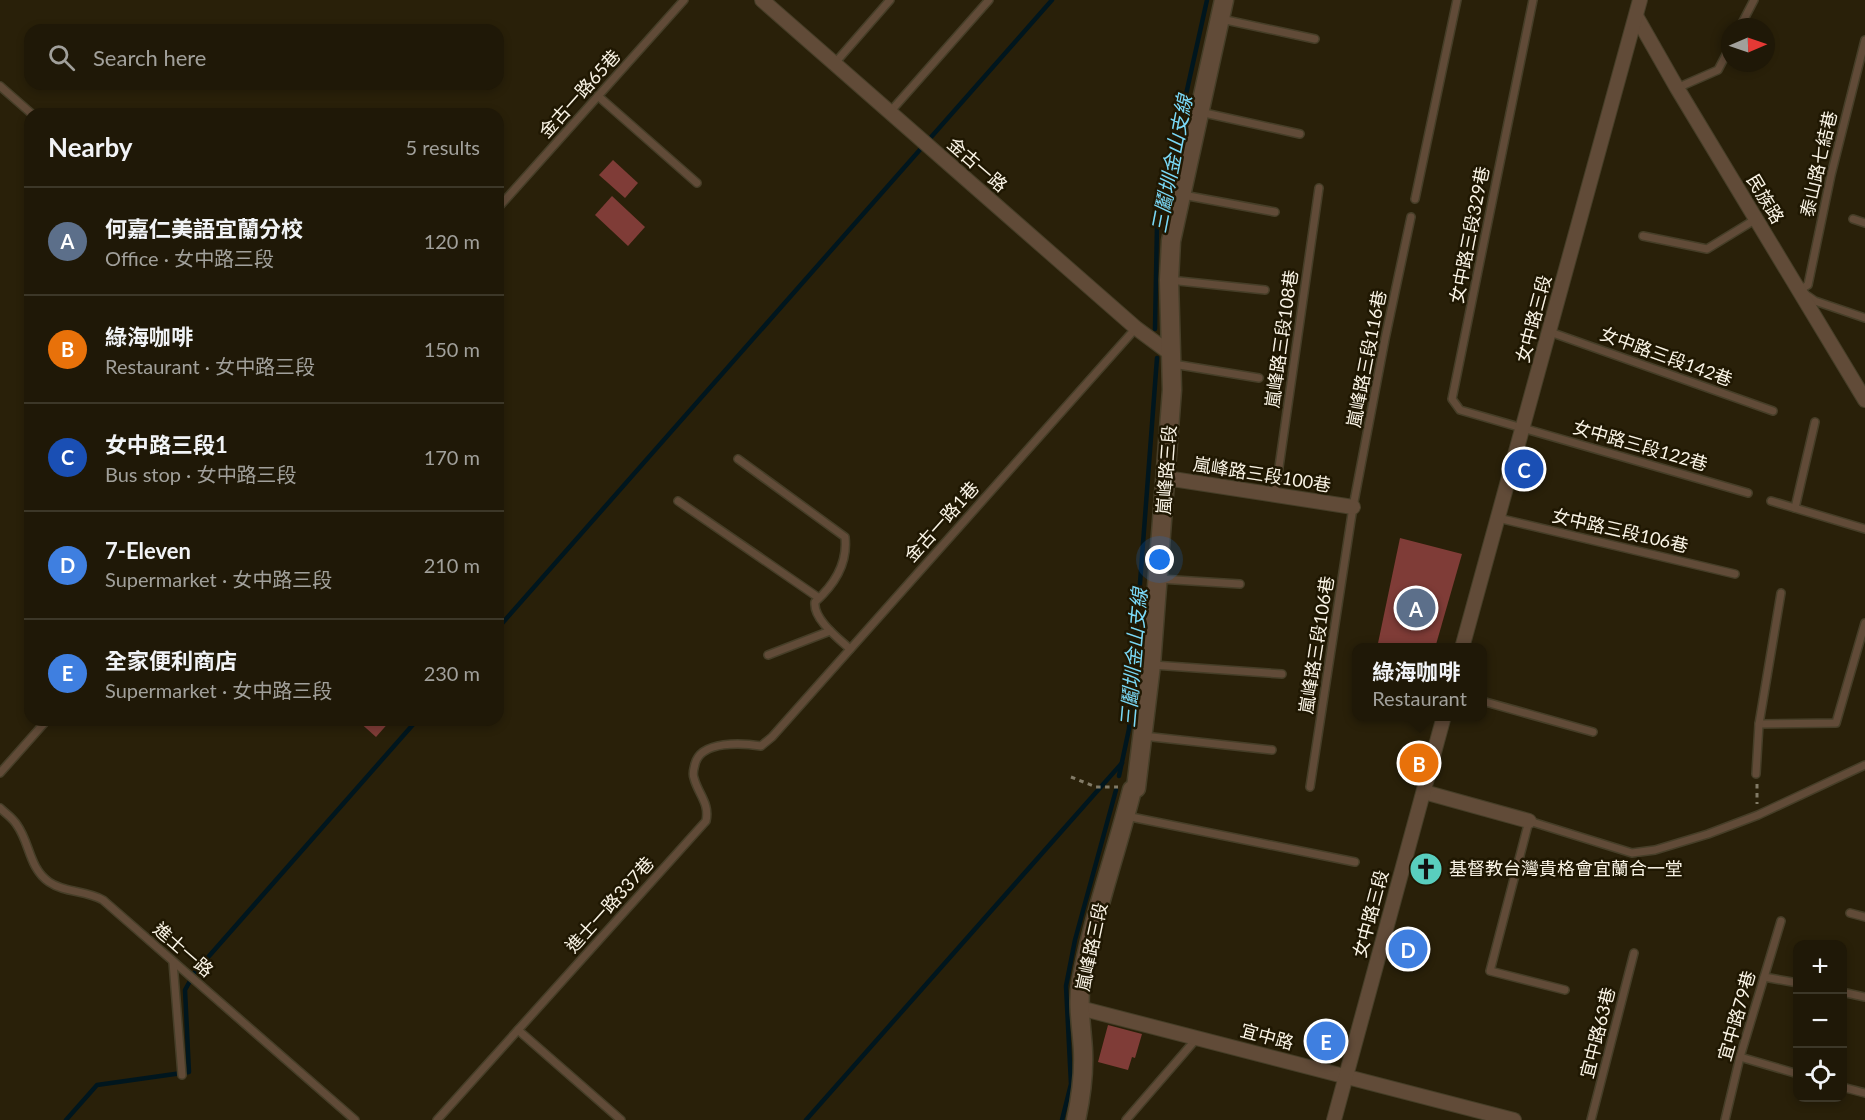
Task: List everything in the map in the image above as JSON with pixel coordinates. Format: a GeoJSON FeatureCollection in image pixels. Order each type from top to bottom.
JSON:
{"type":"FeatureCollection","features":[{"type":"Feature","properties":{"kind":"street","name":"金古一路"},"geometry":{"type":"LineString","coordinates":[[762,0],[1171,359]]}},
{"type":"Feature","properties":{"kind":"street","name":"嵐峰路三段"},"geometry":{"type":"LineString","coordinates":[[1076,1120],[1082,1091],[1081,984],[1094,927],[1132,790],[1136,788],[1151,665],[1172,390],[1169,280],[1171,241],[1224,0]]}},
{"type":"Feature","properties":{"kind":"street","name":"女中路三段"},"geometry":{"type":"LineString","coordinates":[[1463,643],[1641,0]]}},
{"type":"Feature","properties":{"kind":"street","name":"民族路"},"geometry":{"type":"LineString","coordinates":[[1636,16],[1677,88],[1863,394]]}},
{"type":"Feature","properties":{"kind":"street","name":"嵐峰路三段100巷"},"geometry":{"type":"LineString","coordinates":[[1166,478],[1353,507]]}},
{"type":"Feature","properties":{"kind":"street","name":"女中路三段"},"geometry":{"type":"LineString","coordinates":[[1334,1120],[1443,721]]}},
{"type":"Feature","properties":{"kind":"street"},"geometry":{"type":"LineString","coordinates":[[1424,792],[1529,821]]}},
{"type":"Feature","properties":{"kind":"street","name":"宜中路"},"geometry":{"type":"LineString","coordinates":[[1080,1008],[1515,1120]]}},
{"type":"Feature","properties":{"kind":"lane","name":"金古一路65巷"},"geometry":{"type":"LineString","coordinates":[[504,201],[684,0]]}},
{"type":"Feature","properties":{"kind":"lane"},"geometry":{"type":"LineString","coordinates":[[835,63],[890,0]]}},
{"type":"Feature","properties":{"kind":"lane"},"geometry":{"type":"LineString","coordinates":[[890,112],[989,0]]}},
{"type":"Feature","properties":{"kind":"lane"},"geometry":{"type":"LineString","coordinates":[[1415,199],[1457,0]]}},
{"type":"Feature","properties":{"kind":"lane","name":"女中路三段329巷"},"geometry":{"type":"LineString","coordinates":[[1524,428],[1460,410],[1452,399],[1533,0]]}},
{"type":"Feature","properties":{"kind":"lane"},"geometry":{"type":"LineString","coordinates":[[1745,18],[1754,0]]}},
{"type":"Feature","properties":{"kind":"lane"},"geometry":{"type":"LineString","coordinates":[[1220,19],[1315,39]]}},
{"type":"Feature","properties":{"kind":"lane","name":"泰山路七結巷"},"geometry":{"type":"LineString","coordinates":[[1799,290],[1808,285],[1831,175],[1865,40]]}},
{"type":"Feature","properties":{"kind":"lane"},"geometry":{"type":"LineString","coordinates":[[1677,88],[1718,70],[1721,64]]}},
{"type":"Feature","properties":{"kind":"lane"},"geometry":{"type":"LineString","coordinates":[[0,87],[25,108]]}},
{"type":"Feature","properties":{"kind":"lane"},"geometry":{"type":"LineString","coordinates":[[598,96],[697,183]]}},
{"type":"Feature","properties":{"kind":"lane"},"geometry":{"type":"LineString","coordinates":[[1199,112],[1300,134]]}},
{"type":"Feature","properties":{"kind":"lane","name":"嵐峰路三段108巷"},"geometry":{"type":"LineString","coordinates":[[1275,495],[1319,188]]}},
{"type":"Feature","properties":{"kind":"lane"},"geometry":{"type":"LineString","coordinates":[[1180,194],[1275,212]]}},
{"type":"Feature","properties":{"kind":"lane","name":"嵐峰路三段116巷"},"geometry":{"type":"LineString","coordinates":[[1353,507],[1411,217]]}},
{"type":"Feature","properties":{"kind":"lane"},"geometry":{"type":"LineString","coordinates":[[1643,236],[1707,249],[1756,219]]}},
{"type":"Feature","properties":{"kind":"lane"},"geometry":{"type":"LineString","coordinates":[[1852,219],[1865,223]]}},
{"type":"Feature","properties":{"kind":"lane"},"geometry":{"type":"LineString","coordinates":[[1169,280],[1265,290]]}},
{"type":"Feature","properties":{"kind":"lane"},"geometry":{"type":"LineString","coordinates":[[1799,290],[1815,301],[1865,318]]}},
{"type":"Feature","properties":{"kind":"lane","name":"金古一路1巷"},"geometry":{"type":"LineString","coordinates":[[772,737],[1136,328]]}},
{"type":"Feature","properties":{"kind":"lane","name":"女中路三段142巷"},"geometry":{"type":"LineString","coordinates":[[1550,332],[1773,411]]}},
{"type":"Feature","properties":{"kind":"lane"},"geometry":{"type":"LineString","coordinates":[[1171,359],[1259,378]]}},
{"type":"Feature","properties":{"kind":"lane"},"geometry":{"type":"LineString","coordinates":[[1795,508],[1815,422]]}},
{"type":"Feature","properties":{"kind":"lane","name":"女中路三段122巷"},"geometry":{"type":"LineString","coordinates":[[1524,428],[1748,493]]}},
{"type":"Feature","properties":{"kind":"lane"},"geometry":{"type":"LineString","coordinates":[[738,459],[845,537],[843,565],[826,591],[814,602],[814,608],[830,632],[850,649]]}},
{"type":"Feature","properties":{"kind":"lane"},"geometry":{"type":"LineString","coordinates":[[678,501],[819,598]]}},
{"type":"Feature","properties":{"kind":"lane"},"geometry":{"type":"LineString","coordinates":[[1771,501],[1865,529]]}},
{"type":"Feature","properties":{"kind":"lane","name":"嵐峰路三段106巷"},"geometry":{"type":"LineString","coordinates":[[1310,787],[1353,507]]}},
{"type":"Feature","properties":{"kind":"lane","name":"女中路三段106巷"},"geometry":{"type":"LineString","coordinates":[[1498,518],[1735,574]]}},
{"type":"Feature","properties":{"kind":"lane"},"geometry":{"type":"LineString","coordinates":[[1159,579],[1240,584]]}},
{"type":"Feature","properties":{"kind":"lane"},"geometry":{"type":"LineString","coordinates":[[1756,774],[1759,724],[1781,593]]}},
{"type":"Feature","properties":{"kind":"lane"},"geometry":{"type":"LineString","coordinates":[[1759,724],[1836,723],[1865,623]]}},
{"type":"Feature","properties":{"kind":"lane"},"geometry":{"type":"LineString","coordinates":[[768,655],[830,632]]}},
{"type":"Feature","properties":{"kind":"lane"},"geometry":{"type":"LineString","coordinates":[[1151,665],[1282,674]]}},
{"type":"Feature","properties":{"kind":"lane"},"geometry":{"type":"LineString","coordinates":[[1487,702],[1593,732]]}},
{"type":"Feature","properties":{"kind":"lane"},"geometry":{"type":"LineString","coordinates":[[0,772],[42,726]]}},
{"type":"Feature","properties":{"kind":"lane"},"geometry":{"type":"LineString","coordinates":[[1143,736],[1272,750]]}},
{"type":"Feature","properties":{"kind":"lane","name":"進士一路337巷"},"geometry":{"type":"LineString","coordinates":[[438,1120],[706,821],[708,810],[693,775],[697,759],[711,747],[739,743],[761,746],[772,737]]}},
{"type":"Feature","properties":{"kind":"lane"},"geometry":{"type":"LineString","coordinates":[[1566,990],[1490,971],[1529,821],[1632,853],[1655,850],[1708,834],[1758,815],[1865,765]]}},
{"type":"Feature","properties":{"kind":"lane","name":"進士一路"},"geometry":{"type":"LineString","coordinates":[[0,808],[17,824],[30,856],[44,878],[66,889],[92,894],[103,900],[355,1120]]}},
{"type":"Feature","properties":{"kind":"lane"},"geometry":{"type":"LineString","coordinates":[[1126,816],[1355,862]]}},
{"type":"Feature","properties":{"kind":"lane"},"geometry":{"type":"LineString","coordinates":[[1850,913],[1865,917]]}},
{"type":"Feature","properties":{"kind":"lane","name":"宜中路79巷"},"geometry":{"type":"LineString","coordinates":[[1725,1120],[1740,1057],[1780,921]]}},
{"type":"Feature","properties":{"kind":"lane","name":"宜中路63巷"},"geometry":{"type":"LineString","coordinates":[[1591,1120],[1634,953]]}},
{"type":"Feature","properties":{"kind":"lane"},"geometry":{"type":"LineString","coordinates":[[173,962],[182,1075]]}},
{"type":"Feature","properties":{"kind":"lane"},"geometry":{"type":"LineString","coordinates":[[1764,976],[1793,982]]}},
{"type":"Feature","properties":{"kind":"lane"},"geometry":{"type":"LineString","coordinates":[[1847,993],[1865,997]]}},
{"type":"Feature","properties":{"kind":"lane"},"geometry":{"type":"LineString","coordinates":[[518,1030],[621,1120]]}},
{"type":"Feature","properties":{"kind":"lane"},"geometry":{"type":"LineString","coordinates":[[1126,1120],[1197,1037]]}},
{"type":"Feature","properties":{"kind":"lane"},"geometry":{"type":"LineString","coordinates":[[1740,1057],[1793,1073]]}},
{"type":"Feature","properties":{"kind":"lane"},"geometry":{"type":"LineString","coordinates":[[1847,1088],[1865,1093]]}},
{"type":"Feature","properties":{"kind":"path"},"geometry":{"type":"LineString","coordinates":[[1756,774],[1758,815]]}},
{"type":"Feature","properties":{"kind":"path"},"geometry":{"type":"LineString","coordinates":[[1071,777],[1096,787],[1136,788]]}},
{"type":"Feature","properties":{"kind":"building"},"geometry":{"type":"Polygon","coordinates":[[[613,160],[638,183],[625,198],[599,175],[613,160]]]}},
{"type":"Feature","properties":{"kind":"building"},"geometry":{"type":"Polygon","coordinates":[[[612,196],[645,227],[628,246],[595,215],[612,196]]]}},
{"type":"Feature","properties":{"kind":"building"},"geometry":{"type":"Polygon","coordinates":[[[1400,538],[1462,554],[1436,643],[1378,643],[1400,538]]]}},
{"type":"Feature","properties":{"kind":"building"},"geometry":{"type":"Polygon","coordinates":[[[364,726],[386,726],[376,737],[364,726]]]}},
{"type":"Feature","properties":{"kind":"building"},"geometry":{"type":"Polygon","coordinates":[[[1108,1025],[1142,1034],[1135,1058],[1132,1057],[1128,1070],[1098,1062],[1108,1025]]]}},
{"type":"Feature","properties":{"kind":"waterway"},"geometry":{"type":"LineString","coordinates":[[504,621],[1052,0]]}},
{"type":"Feature","properties":{"kind":"waterway","name":"三鬮圳金山支線"},"geometry":{"type":"LineString","coordinates":[[1155,329],[1157,225],[1207,0]]}},
{"type":"Feature","properties":{"kind":"waterway","name":"三鬮圳金山支線"},"geometry":{"type":"LineString","coordinates":[[1119,776],[1129,729],[1157,358]]}},
{"type":"Feature","properties":{"kind":"waterway"},"geometry":{"type":"LineString","coordinates":[[66,1120],[97,1085],[189,1072],[185,990],[195,972],[412,726]]}},
{"type":"Feature","properties":{"kind":"waterway"},"geometry":{"type":"LineString","coordinates":[[806,1120],[1122,763]]}},
{"type":"Feature","properties":{"kind":"waterway","name":"三鬮圳金山支線"},"geometry":{"type":"LineString","coordinates":[[1062,1120],[1071,1084],[1066,986],[1075,940],[1116,790]]}},
{"type":"Feature","properties":{"kind":"place","name":"女中路三段1"},"geometry":{"type":"Point","coordinates":[1524,469]}},
{"type":"Feature","properties":{"kind":"place","name":"何嘉仁美語宜蘭分校"},"geometry":{"type":"Point","coordinates":[1416,608]}},
{"type":"Feature","properties":{"kind":"place","name":"綠海咖啡"},"geometry":{"type":"Point","coordinates":[1419,763]}},
{"type":"Feature","properties":{"kind":"place","name":"基督教台灣貴格會宜蘭合一堂"},"geometry":{"type":"Point","coordinates":[1426,869]}},
{"type":"Feature","properties":{"kind":"place","name":"7-Eleven"},"geometry":{"type":"Point","coordinates":[1408,949]}},
{"type":"Feature","properties":{"kind":"place","name":"全家便利商店"},"geometry":{"type":"Point","coordinates":[1326,1041]}}]}
